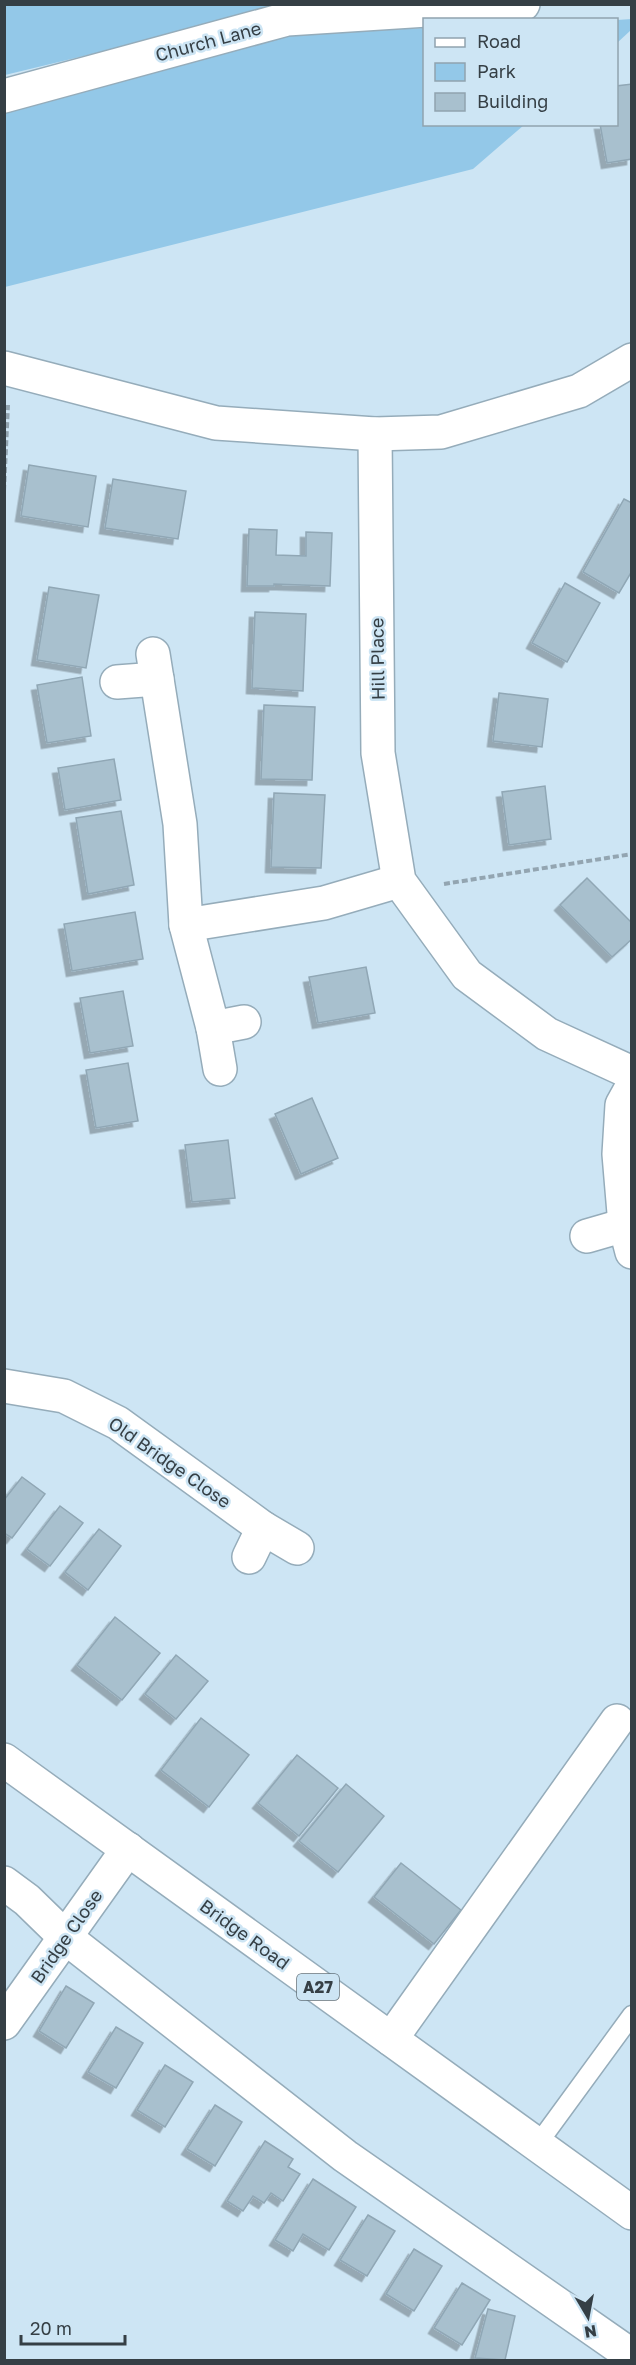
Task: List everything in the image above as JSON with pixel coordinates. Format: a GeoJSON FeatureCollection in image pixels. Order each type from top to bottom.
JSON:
{"type":"FeatureCollection","features":[{"type":"Feature","properties":{"kind":"street","name":"Church Lane"},"geometry":{"type":"LineString","coordinates":[[4,96],[287,19],[523,4]]}},
{"type":"Feature","properties":{"kind":"street"},"geometry":{"type":"LineString","coordinates":[[6,363],[216,423],[375,434],[441,432],[579,391],[632,360]]}},
{"type":"Feature","properties":{"kind":"street","name":"Hill Place"},"geometry":{"type":"LineString","coordinates":[[375,434],[378,753],[402,886],[467,975],[547,1034],[632,1073]]}},
{"type":"Feature","properties":{"kind":"street"},"geometry":{"type":"LineString","coordinates":[[117,682],[155,666],[180,825],[186,925],[228,1025],[220,1069]]}},
{"type":"Feature","properties":{"kind":"street"},"geometry":{"type":"LineString","coordinates":[[186,925],[324,903],[402,886]]}},
{"type":"Feature","properties":{"kind":"street"},"geometry":{"type":"LineString","coordinates":[[587,1236],[628,1238],[619,1154],[622,1106],[632,1087]]}},
{"type":"Feature","properties":{"kind":"street","name":"Old Bridge Close"},"geometry":{"type":"LineString","coordinates":[[4,1386],[64,1396],[118,1423],[263,1528],[297,1548]]}},
{"type":"Feature","properties":{"kind":"street"},"geometry":{"type":"LineString","coordinates":[[249,1557],[263,1528]]}},
{"type":"Feature","properties":{"kind":"street"},"geometry":{"type":"LineString","coordinates":[[391,2039],[617,1721]]}},
{"type":"Feature","properties":{"kind":"street","name":"Bridge Road"},"geometry":{"type":"LineString","coordinates":[[4,1760],[632,2213]]}},
{"type":"Feature","properties":{"kind":"street","name":"Bridge Close"},"geometry":{"type":"LineString","coordinates":[[4,2023],[128,1849]]}},
{"type":"Feature","properties":{"kind":"street"},"geometry":{"type":"LineString","coordinates":[[4,1883],[27,1900],[65,1937],[345,2156],[501,2256],[632,2356]]}},
{"type":"Feature","properties":{"kind":"lane"},"geometry":{"type":"LineString","coordinates":[[537,2145],[632,2015]]}},
{"type":"Feature","properties":{"kind":"path"},"geometry":{"type":"LineString","coordinates":[[4,491],[6,363]]}},
{"type":"Feature","properties":{"kind":"path"},"geometry":{"type":"LineString","coordinates":[[402,886],[632,854]]}},
{"type":"Feature","properties":{"kind":"green space"},"geometry":{"type":"Polygon","coordinates":[[[4,5],[294,5],[5,75],[4,5]]]}},
{"type":"Feature","properties":{"kind":"green space"},"geometry":{"type":"Polygon","coordinates":[[[632,19],[631,30],[618,42],[618,20],[632,19]]]}},
{"type":"Feature","properties":{"kind":"green space"},"geometry":{"type":"Polygon","coordinates":[[[423,28],[423,126],[523,126],[473,169],[5,287],[4,113],[283,35],[423,28]]]}},
{"type":"Feature","properties":{"kind":"building"},"geometry":{"type":"Polygon","coordinates":[[[632,84],[632,159],[607,163],[600,126],[618,126],[618,86],[632,84]]]}},
{"type":"Feature","properties":{"kind":"building"},"geometry":{"type":"Polygon","coordinates":[[[29,465],[96,476],[88,527],[21,516],[29,465]]]}},
{"type":"Feature","properties":{"kind":"building"},"geometry":{"type":"Polygon","coordinates":[[[113,479],[186,491],[178,539],[105,528],[113,479]]]}},
{"type":"Feature","properties":{"kind":"building"},"geometry":{"type":"Polygon","coordinates":[[[624,499],[632,503],[632,571],[619,593],[583,572],[624,499]]]}},
{"type":"Feature","properties":{"kind":"building"},"geometry":{"type":"Polygon","coordinates":[[[249,529],[277,530],[276,555],[306,556],[306,532],[332,533],[330,586],[274,584],[274,586],[247,586],[249,529]]]}},
{"type":"Feature","properties":{"kind":"building"},"geometry":{"type":"Polygon","coordinates":[[[565,583],[600,603],[567,662],[532,643],[565,583]]]}},
{"type":"Feature","properties":{"kind":"building"},"geometry":{"type":"Polygon","coordinates":[[[49,587],[99,595],[86,668],[37,660],[49,587]]]}},
{"type":"Feature","properties":{"kind":"building"},"geometry":{"type":"Polygon","coordinates":[[[255,612],[306,614],[303,691],[252,688],[255,612]]]}},
{"type":"Feature","properties":{"kind":"building"},"geometry":{"type":"Polygon","coordinates":[[[82,677],[91,736],[47,743],[37,685],[82,677]]]}},
{"type":"Feature","properties":{"kind":"building"},"geometry":{"type":"Polygon","coordinates":[[[499,693],[548,699],[542,747],[493,741],[499,693]]]}},
{"type":"Feature","properties":{"kind":"building"},"geometry":{"type":"Polygon","coordinates":[[[264,705],[315,707],[312,780],[261,779],[264,705]]]}},
{"type":"Feature","properties":{"kind":"building"},"geometry":{"type":"Polygon","coordinates":[[[114,759],[121,800],[65,810],[58,768],[114,759]]]}},
{"type":"Feature","properties":{"kind":"building"},"geometry":{"type":"Polygon","coordinates":[[[545,786],[551,839],[509,845],[502,792],[545,786]]]}},
{"type":"Feature","properties":{"kind":"building"},"geometry":{"type":"Polygon","coordinates":[[[274,793],[325,795],[321,868],[271,867],[274,793]]]}},
{"type":"Feature","properties":{"kind":"building"},"geometry":{"type":"Polygon","coordinates":[[[121,811],[134,885],[88,894],[76,818],[121,811]]]}},
{"type":"Feature","properties":{"kind":"building"},"geometry":{"type":"Polygon","coordinates":[[[587,878],[632,923],[632,939],[612,957],[560,905],[587,878]]]}},
{"type":"Feature","properties":{"kind":"building"},"geometry":{"type":"Polygon","coordinates":[[[135,912],[143,959],[72,971],[64,924],[135,912]]]}},
{"type":"Feature","properties":{"kind":"building"},"geometry":{"type":"Polygon","coordinates":[[[366,967],[375,1013],[318,1023],[309,977],[366,967]]]}},
{"type":"Feature","properties":{"kind":"building"},"geometry":{"type":"Polygon","coordinates":[[[123,991],[133,1046],[90,1053],[80,998],[123,991]]]}},
{"type":"Feature","properties":{"kind":"building"},"geometry":{"type":"Polygon","coordinates":[[[128,1063],[138,1121],[96,1128],[86,1070],[128,1063]]]}},
{"type":"Feature","properties":{"kind":"building"},"geometry":{"type":"Polygon","coordinates":[[[312,1098],[338,1158],[301,1174],[275,1114],[312,1098]]]}},
{"type":"Feature","properties":{"kind":"building"},"geometry":{"type":"Polygon","coordinates":[[[228,1140],[235,1198],[192,1202],[185,1145],[228,1140]]]}},
{"type":"Feature","properties":{"kind":"building"},"geometry":{"type":"Polygon","coordinates":[[[22,1477],[45,1494],[12,1538],[4,1533],[4,1500],[22,1477]]]}},
{"type":"Feature","properties":{"kind":"building"},"geometry":{"type":"Polygon","coordinates":[[[60,1506],[83,1523],[50,1566],[27,1549],[60,1506]]]}},
{"type":"Feature","properties":{"kind":"building"},"geometry":{"type":"Polygon","coordinates":[[[99,1529],[121,1546],[88,1590],[65,1572],[99,1529]]]}},
{"type":"Feature","properties":{"kind":"building"},"geometry":{"type":"Polygon","coordinates":[[[115,1617],[160,1653],[122,1700],[77,1665],[115,1617]]]}},
{"type":"Feature","properties":{"kind":"building"},"geometry":{"type":"Polygon","coordinates":[[[176,1655],[208,1681],[176,1719],[145,1694],[176,1655]]]}},
{"type":"Feature","properties":{"kind":"building"},"geometry":{"type":"Polygon","coordinates":[[[201,1718],[249,1755],[209,1807],[161,1770],[201,1718]]]}},
{"type":"Feature","properties":{"kind":"building"},"geometry":{"type":"Polygon","coordinates":[[[297,1755],[338,1788],[299,1836],[258,1803],[297,1755]]]}},
{"type":"Feature","properties":{"kind":"building"},"geometry":{"type":"Polygon","coordinates":[[[346,1784],[384,1816],[338,1872],[299,1841],[346,1784]]]}},
{"type":"Feature","properties":{"kind":"building"},"geometry":{"type":"Polygon","coordinates":[[[401,1863],[461,1910],[434,1944],[374,1897],[401,1863]]]}},
{"type":"Feature","properties":{"kind":"building"},"geometry":{"type":"Polygon","coordinates":[[[66,1986],[94,2003],[66,2048],[39,2031],[66,1986]]]}},
{"type":"Feature","properties":{"kind":"building"},"geometry":{"type":"Polygon","coordinates":[[[116,2027],[143,2043],[116,2088],[88,2072],[116,2027]]]}},
{"type":"Feature","properties":{"kind":"building"},"geometry":{"type":"Polygon","coordinates":[[[165,2065],[193,2082],[165,2127],[137,2110],[165,2065]]]}},
{"type":"Feature","properties":{"kind":"building"},"geometry":{"type":"Polygon","coordinates":[[[215,2105],[242,2122],[215,2166],[187,2149],[215,2105]]]}},
{"type":"Feature","properties":{"kind":"building"},"geometry":{"type":"Polygon","coordinates":[[[265,2141],[293,2159],[288,2167],[300,2174],[283,2201],[271,2193],[264,2203],[253,2196],[243,2211],[227,2201],[265,2141]]]}},
{"type":"Feature","properties":{"kind":"building"},"geometry":{"type":"Polygon","coordinates":[[[313,2179],[356,2207],[329,2250],[303,2234],[293,2251],[275,2240],[313,2179]]]}},
{"type":"Feature","properties":{"kind":"building"},"geometry":{"type":"Polygon","coordinates":[[[368,2215],[395,2231],[367,2276],[340,2260],[368,2215]]]}},
{"type":"Feature","properties":{"kind":"building"},"geometry":{"type":"Polygon","coordinates":[[[414,2249],[442,2266],[414,2311],[386,2294],[414,2249]]]}},
{"type":"Feature","properties":{"kind":"building"},"geometry":{"type":"Polygon","coordinates":[[[462,2283],[490,2300],[462,2345],[434,2328],[462,2283]]]}},
{"type":"Feature","properties":{"kind":"building"},"geometry":{"type":"Polygon","coordinates":[[[488,2309],[515,2316],[505,2360],[475,2358],[488,2309]]]}}]}
